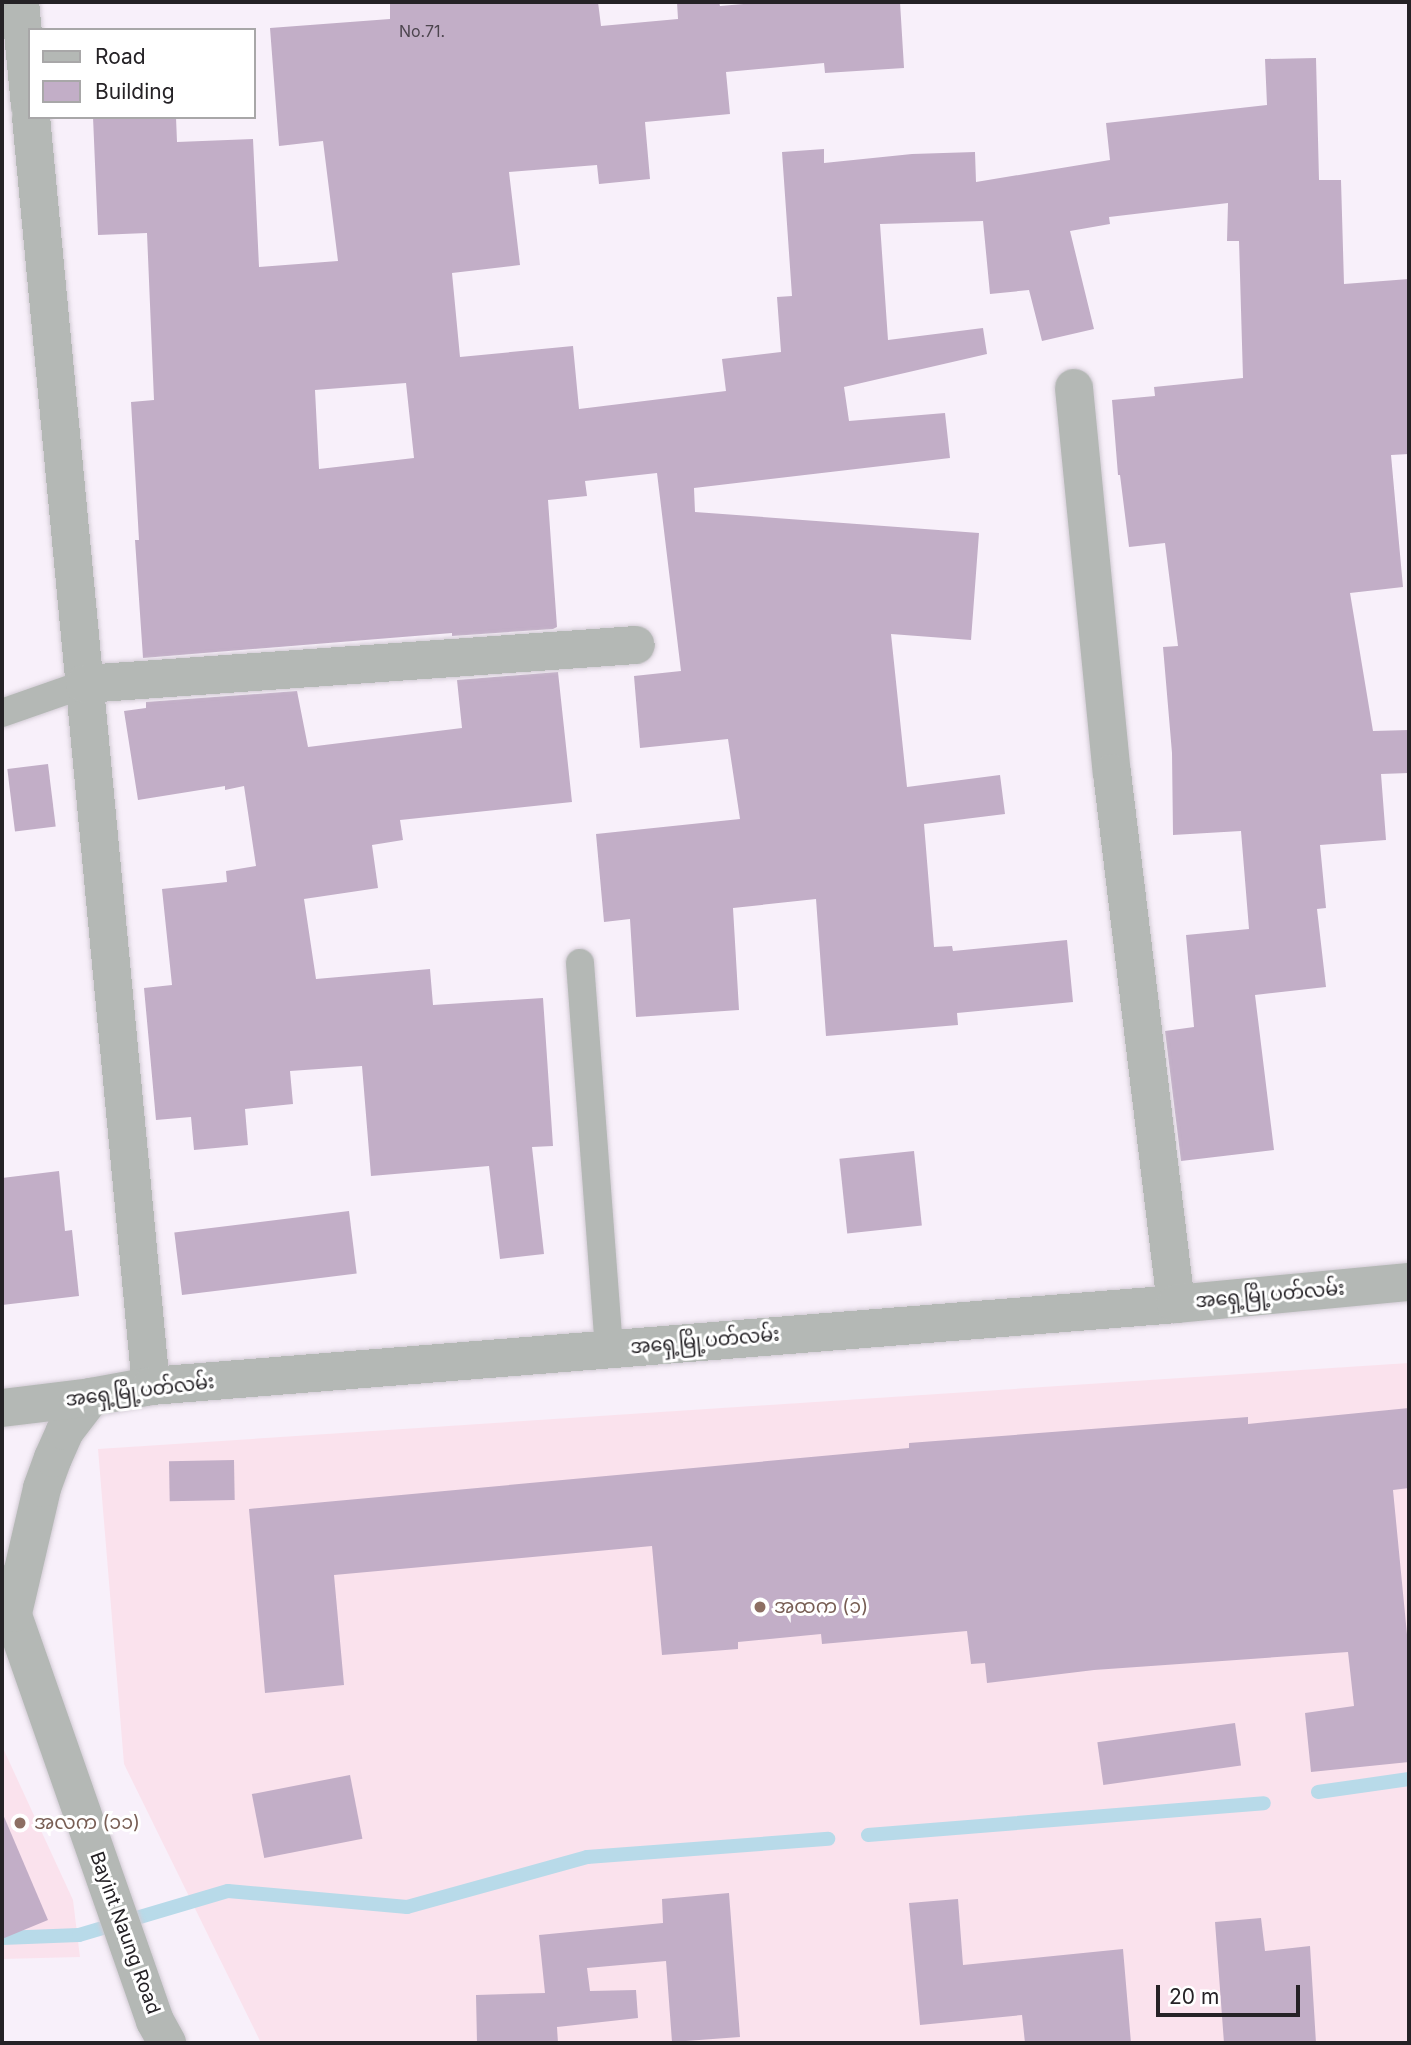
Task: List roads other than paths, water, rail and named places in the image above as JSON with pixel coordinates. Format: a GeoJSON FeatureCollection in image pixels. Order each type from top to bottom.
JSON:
{"type":"FeatureCollection","features":[{"type":"Feature","properties":{"kind":"street"},"geometry":{"type":"LineString","coordinates":[[20,2],[28,85]]}},
{"type":"Feature","properties":{"kind":"street"},"geometry":{"type":"LineString","coordinates":[[31,119],[151,1386]]}},
{"type":"Feature","properties":{"kind":"street"},"geometry":{"type":"LineString","coordinates":[[1074,388],[1112,773],[1176,1304]]}},
{"type":"Feature","properties":{"kind":"street"},"geometry":{"type":"LineString","coordinates":[[85,684],[636,645]]}},
{"type":"Feature","properties":{"kind":"street","name":"အရှေ့မြို့ပတ်လမ်း"},"geometry":{"type":"LineString","coordinates":[[2,1408],[91,1397],[151,1386],[1176,1304],[1409,1282]]}},
{"type":"Feature","properties":{"kind":"street"},"geometry":{"type":"LineString","coordinates":[[7,1599],[53,1458],[65,1431],[91,1397]]}},
{"type":"Feature","properties":{"kind":"street","name":"Bayint Naung Road"},"geometry":{"type":"LineString","coordinates":[[7,1599],[155,2021],[167,2043]]}},
{"type":"Feature","properties":{"kind":"lane"},"geometry":{"type":"LineString","coordinates":[[2,713],[85,684]]}},
{"type":"Feature","properties":{"kind":"lane"},"geometry":{"type":"LineString","coordinates":[[580,962],[609,1349]]}},
{"type":"Feature","properties":{"kind":"waterway"},"geometry":{"type":"LineString","coordinates":[[1318,1792],[1409,1779]]}},
{"type":"Feature","properties":{"kind":"waterway"},"geometry":{"type":"LineString","coordinates":[[868,1835],[1264,1803]]}},
{"type":"Feature","properties":{"kind":"waterway"},"geometry":{"type":"LineString","coordinates":[[2,1938],[79,1935],[228,1891],[407,1907],[587,1857],[828,1839]]}},
{"type":"Feature","properties":{"kind":"place","name":"အထက (၁)"},"geometry":{"type":"Point","coordinates":[760,1607]}},
{"type":"Feature","properties":{"kind":"place","name":"အလက (၁၁)"},"geometry":{"type":"Point","coordinates":[20,1823]}}]}
